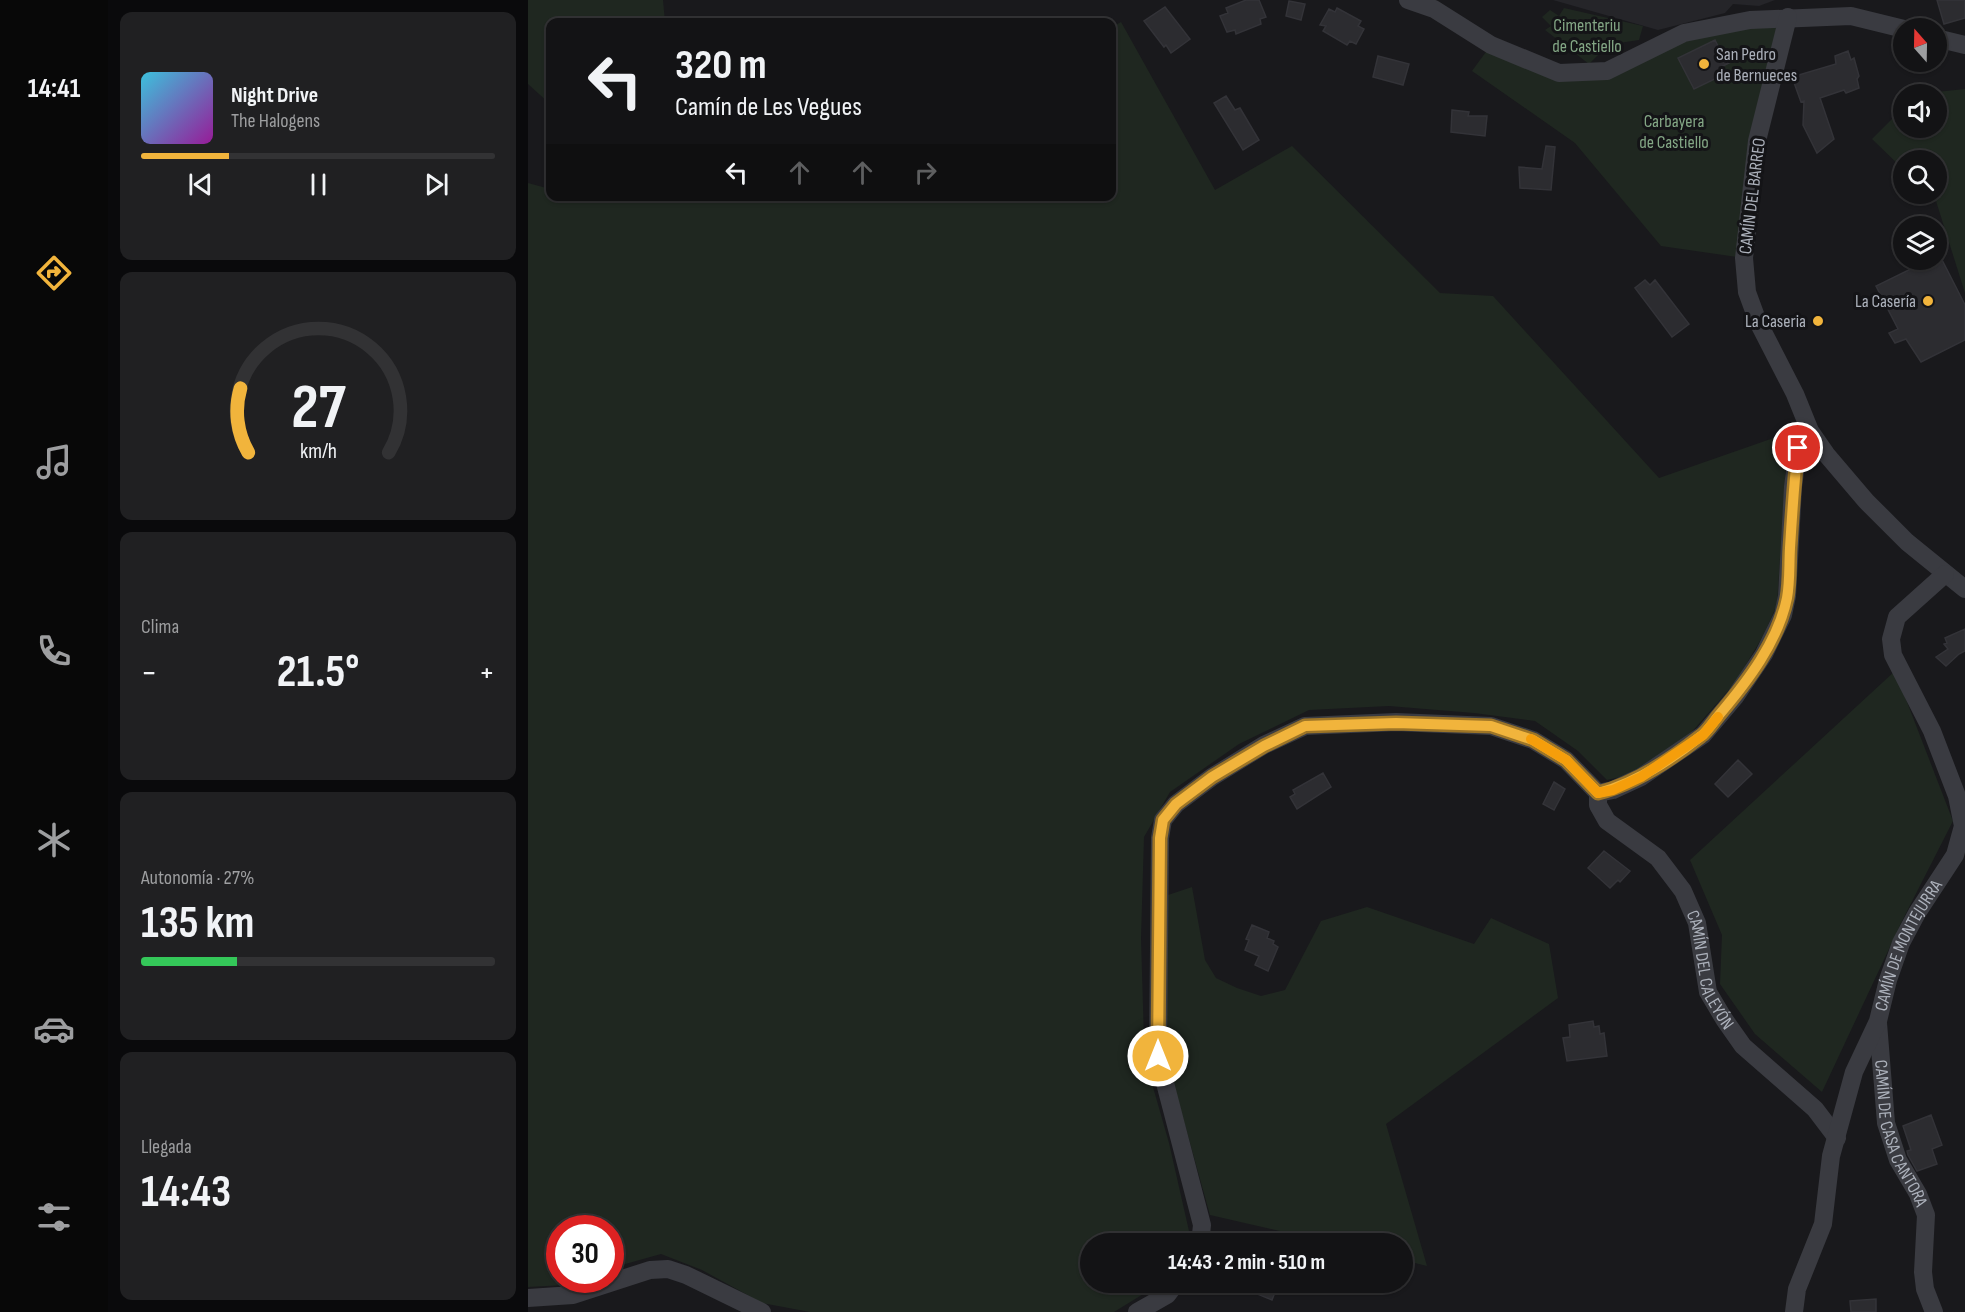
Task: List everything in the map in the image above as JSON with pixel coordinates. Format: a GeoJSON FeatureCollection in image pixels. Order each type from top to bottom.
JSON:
{"type":"FeatureCollection","features":[{"type":"Feature","properties":{"kind":"street"},"geometry":{"type":"LineString","coordinates":[[1408,0],[1434,9],[1491,45],[1559,73],[1606,71],[1684,33],[1750,20],[1851,16],[1893,26]]}},
{"type":"Feature","properties":{"kind":"street","name":"CAMÍN DEL BARREO"},"geometry":{"type":"LineString","coordinates":[[1788,17],[1758,141],[1744,258],[1748,292],[1758,322],[1795,394],[1810,431],[1866,501],[1907,542],[1965,589]]}},
{"type":"Feature","properties":{"kind":"street"},"geometry":{"type":"LineString","coordinates":[[1947,41],[1965,45]]}},
{"type":"Feature","properties":{"kind":"street"},"geometry":{"type":"LineString","coordinates":[[1201,1233],[1202,1224],[1158,1056],[1160,838],[1163,820],[1176,804],[1212,777],[1264,746],[1305,726],[1396,723],[1491,726],[1533,740],[1566,760],[1598,793],[1613,790],[1641,777],[1703,735],[1735,697],[1764,654],[1783,615],[1787,596],[1793,487],[1798,448],[1810,431]]}},
{"type":"Feature","properties":{"kind":"street","name":"CAMÍN DE MONTEJURRA"},"geometry":{"type":"LineString","coordinates":[[1794,1312],[1797,1289],[1823,1224],[1831,1156],[1854,1072],[1878,1021],[1888,980],[1901,943],[1955,855],[1963,826],[1953,785],[1932,731],[1893,655],[1891,639],[1897,617],[1945,574]]}},
{"type":"Feature","properties":{"kind":"street","name":"CAMÍN DEL CALEYÓN"},"geometry":{"type":"LineString","coordinates":[[1598,793],[1598,805],[1608,821],[1658,858],[1683,891],[1697,923],[1708,992],[1724,1019],[1743,1046],[1815,1109],[1836,1138]]}},
{"type":"Feature","properties":{"kind":"street","name":"CAMÍN DE CASA CANTORA"},"geometry":{"type":"LineString","coordinates":[[1878,1021],[1886,1123],[1898,1161],[1918,1194],[1926,1215],[1923,1272],[1925,1289],[1934,1312]]}},
{"type":"Feature","properties":{"kind":"street"},"geometry":{"type":"LineString","coordinates":[[528,1298],[573,1295],[650,1270],[668,1269],[686,1275],[762,1312]]}},
{"type":"Feature","properties":{"kind":"street"},"geometry":{"type":"LineString","coordinates":[[1137,1312],[1169,1293]]}},
{"type":"Feature","properties":{"kind":"shaded area"},"geometry":{"type":"Polygon","coordinates":[[[1553,0],[1775,0],[1759,6],[1733,4],[1725,13],[1658,30],[1553,0]]]}},
{"type":"Feature","properties":{"kind":"green space"},"geometry":{"type":"Polygon","coordinates":[[[528,0],[663,0],[665,18],[546,18],[546,100],[528,84],[528,0]]]}},
{"type":"Feature","properties":{"kind":"green space","name":"Cimenteriu de Castiello"},"geometry":{"type":"Polygon","coordinates":[[[1564,8],[1643,26],[1639,40],[1619,43],[1608,51],[1604,49],[1589,64],[1545,30],[1551,26],[1542,17],[1550,10],[1559,16],[1564,8]]]}},
{"type":"Feature","properties":{"kind":"green space","name":"Carbayera de Castiello"},"geometry":{"type":"Polygon","coordinates":[[[1788,17],[1744,258],[1661,246],[1575,143],[1472,71],[1491,45],[1588,73],[1657,45],[1788,17]]]}},
{"type":"Feature","properties":{"kind":"green space"},"geometry":{"type":"Polygon","coordinates":[[[1121,22],[1215,190],[1292,146],[1440,293],[1493,296],[1659,478],[1788,433],[1777,605],[1763,636],[1735,683],[1682,743],[1629,775],[1607,780],[1578,751],[1535,721],[1389,706],[1309,710],[1239,744],[1170,792],[1144,837],[1141,938],[1144,1040],[1147,1066],[1169,1143],[1189,1231],[1188,1233],[1080,1233],[1080,1293],[1145,1293],[1114,1312],[810,1312],[762,1303],[702,1270],[661,1254],[624,1264],[624,1215],[546,1215],[546,1286],[528,1287],[528,183],[546,188],[546,201],[1116,201],[1116,25],[1121,22]]]}},
{"type":"Feature","properties":{"kind":"green space"},"geometry":{"type":"Polygon","coordinates":[[[1965,89],[1965,293],[1947,236],[1947,216],[1941,216],[1937,204],[1947,204],[1947,150],[1893,150],[1893,159],[1872,139],[1893,118],[1893,138],[1947,138],[1947,91],[1965,89]]]}},
{"type":"Feature","properties":{"kind":"green space"},"geometry":{"type":"Polygon","coordinates":[[[1895,671],[1953,821],[1903,919],[1822,1092],[1755,1034],[1720,984],[1722,935],[1690,860],[1895,671]]]}},
{"type":"Feature","properties":{"kind":"green space"},"geometry":{"type":"Polygon","coordinates":[[[1192,887],[1205,960],[1216,978],[1261,996],[1285,990],[1321,921],[1367,907],[1474,944],[1491,918],[1549,944],[1558,998],[1386,1124],[1427,1266],[1413,1262],[1413,1233],[1288,1233],[1210,1215],[1165,1053],[1165,896],[1192,887]]]}},
{"type":"Feature","properties":{"kind":"building"},"geometry":{"type":"Polygon","coordinates":[[[1246,0],[1259,0],[1266,17],[1260,19],[1261,24],[1236,34],[1235,30],[1227,32],[1220,16],[1228,13],[1226,8],[1246,0]]]}},
{"type":"Feature","properties":{"kind":"building"},"geometry":{"type":"Polygon","coordinates":[[[1937,0],[1965,0],[1965,18],[1947,23],[1947,18],[1942,18],[1937,0]]]}},
{"type":"Feature","properties":{"kind":"building"},"geometry":{"type":"Polygon","coordinates":[[[1289,1],[1305,4],[1301,20],[1286,16],[1289,1]]]}},
{"type":"Feature","properties":{"kind":"building"},"geometry":{"type":"Polygon","coordinates":[[[1165,7],[1190,39],[1171,53],[1144,21],[1165,7]]]}},
{"type":"Feature","properties":{"kind":"building"},"geometry":{"type":"Polygon","coordinates":[[[1337,8],[1361,21],[1358,26],[1364,29],[1356,44],[1350,41],[1347,45],[1323,31],[1326,26],[1320,25],[1329,9],[1335,12],[1337,8]]]}},
{"type":"Feature","properties":{"kind":"building","name":"San Pedro de Bernueces"},"geometry":{"type":"Polygon","coordinates":[[[1715,40],[1721,52],[1727,49],[1733,61],[1719,68],[1723,75],[1694,89],[1678,58],[1715,40]]]}},
{"type":"Feature","properties":{"kind":"building"},"geometry":{"type":"Polygon","coordinates":[[[1848,51],[1851,60],[1854,58],[1859,76],[1857,79],[1859,88],[1820,98],[1834,139],[1817,153],[1803,125],[1804,101],[1801,102],[1792,77],[1836,64],[1835,56],[1848,51]]]}},
{"type":"Feature","properties":{"kind":"building"},"geometry":{"type":"Polygon","coordinates":[[[1378,56],[1409,64],[1403,85],[1373,77],[1378,56]]]}},
{"type":"Feature","properties":{"kind":"building"},"geometry":{"type":"Polygon","coordinates":[[[1226,96],[1235,110],[1240,108],[1259,140],[1243,150],[1214,103],[1226,96]]]}},
{"type":"Feature","properties":{"kind":"building"},"geometry":{"type":"Polygon","coordinates":[[[1452,110],[1469,112],[1468,116],[1487,116],[1485,136],[1451,132],[1452,110]]]}},
{"type":"Feature","properties":{"kind":"building"},"geometry":{"type":"Polygon","coordinates":[[[1546,146],[1555,147],[1551,190],[1520,188],[1519,167],[1542,169],[1546,146]]]}},
{"type":"Feature","properties":{"kind":"building","name":"La Casería"},"geometry":{"type":"Polygon","coordinates":[[[1909,270],[1947,270],[1965,305],[1965,340],[1921,362],[1906,339],[1895,343],[1889,333],[1898,329],[1876,286],[1909,270]]]}},
{"type":"Feature","properties":{"kind":"building"},"geometry":{"type":"Polygon","coordinates":[[[1645,280],[1650,285],[1655,280],[1689,324],[1672,337],[1635,288],[1645,280]]]}},
{"type":"Feature","properties":{"kind":"building"},"geometry":{"type":"Polygon","coordinates":[[[1965,629],[1965,651],[1946,666],[1936,657],[1948,649],[1944,644],[1947,643],[1945,638],[1965,629]]]}},
{"type":"Feature","properties":{"kind":"building"},"geometry":{"type":"Polygon","coordinates":[[[1738,760],[1752,774],[1728,797],[1715,784],[1738,760]]]}},
{"type":"Feature","properties":{"kind":"building"},"geometry":{"type":"Polygon","coordinates":[[[1323,773],[1331,787],[1297,809],[1290,797],[1295,794],[1293,790],[1323,773]]]}},
{"type":"Feature","properties":{"kind":"building"},"geometry":{"type":"Polygon","coordinates":[[[1554,782],[1565,789],[1554,810],[1543,804],[1554,782]]]}},
{"type":"Feature","properties":{"kind":"building"},"geometry":{"type":"Polygon","coordinates":[[[1604,851],[1630,871],[1620,882],[1618,880],[1610,888],[1588,868],[1604,851]]]}},
{"type":"Feature","properties":{"kind":"building"},"geometry":{"type":"Polygon","coordinates":[[[1252,925],[1269,932],[1267,938],[1274,941],[1273,944],[1278,947],[1268,971],[1255,965],[1259,956],[1245,950],[1249,940],[1246,939],[1252,925]]]}},
{"type":"Feature","properties":{"kind":"building"},"geometry":{"type":"Polygon","coordinates":[[[1593,1021],[1594,1027],[1599,1026],[1600,1034],[1604,1033],[1607,1056],[1567,1061],[1563,1038],[1570,1037],[1569,1025],[1593,1021]]]}},
{"type":"Feature","properties":{"kind":"building"},"geometry":{"type":"Polygon","coordinates":[[[1931,1115],[1942,1145],[1932,1149],[1937,1164],[1917,1171],[1908,1155],[1907,1151],[1911,1150],[1903,1126],[1931,1115]]]}},
{"type":"Feature","properties":{"kind":"building"},"geometry":{"type":"Polygon","coordinates":[[[1255,1293],[1275,1293],[1272,1300],[1255,1293]]]}},
{"type":"Feature","properties":{"kind":"building"},"geometry":{"type":"Polygon","coordinates":[[[1876,1299],[1876,1312],[1851,1312],[1850,1301],[1876,1299]]]}},
{"type":"Feature","properties":{"kind":"slow traffic"},"geometry":{"type":"LineString","coordinates":[[1531,739],[1566,760],[1598,793],[1613,790],[1641,777],[1703,735],[1718,717]]}},
{"type":"Feature","properties":{"kind":"place","name":"San Pedro de Bernueces"},"geometry":{"type":"Point","coordinates":[1704,64]}},
{"type":"Feature","properties":{"kind":"place","name":"La Casería"},"geometry":{"type":"Point","coordinates":[1928,301]}},
{"type":"Feature","properties":{"kind":"place","name":"La Caseria"},"geometry":{"type":"Point","coordinates":[1818,321]}},
{"type":"Feature","properties":{"kind":"route"},"geometry":{"type":"LineString","coordinates":[[1158,1056],[1160,838],[1163,820],[1176,804],[1212,777],[1264,746],[1305,726],[1396,723],[1491,726],[1533,740],[1566,760],[1598,793],[1613,790],[1641,777],[1703,735],[1735,697],[1764,654],[1783,615],[1787,596],[1793,487],[1798,448]]}}]}
